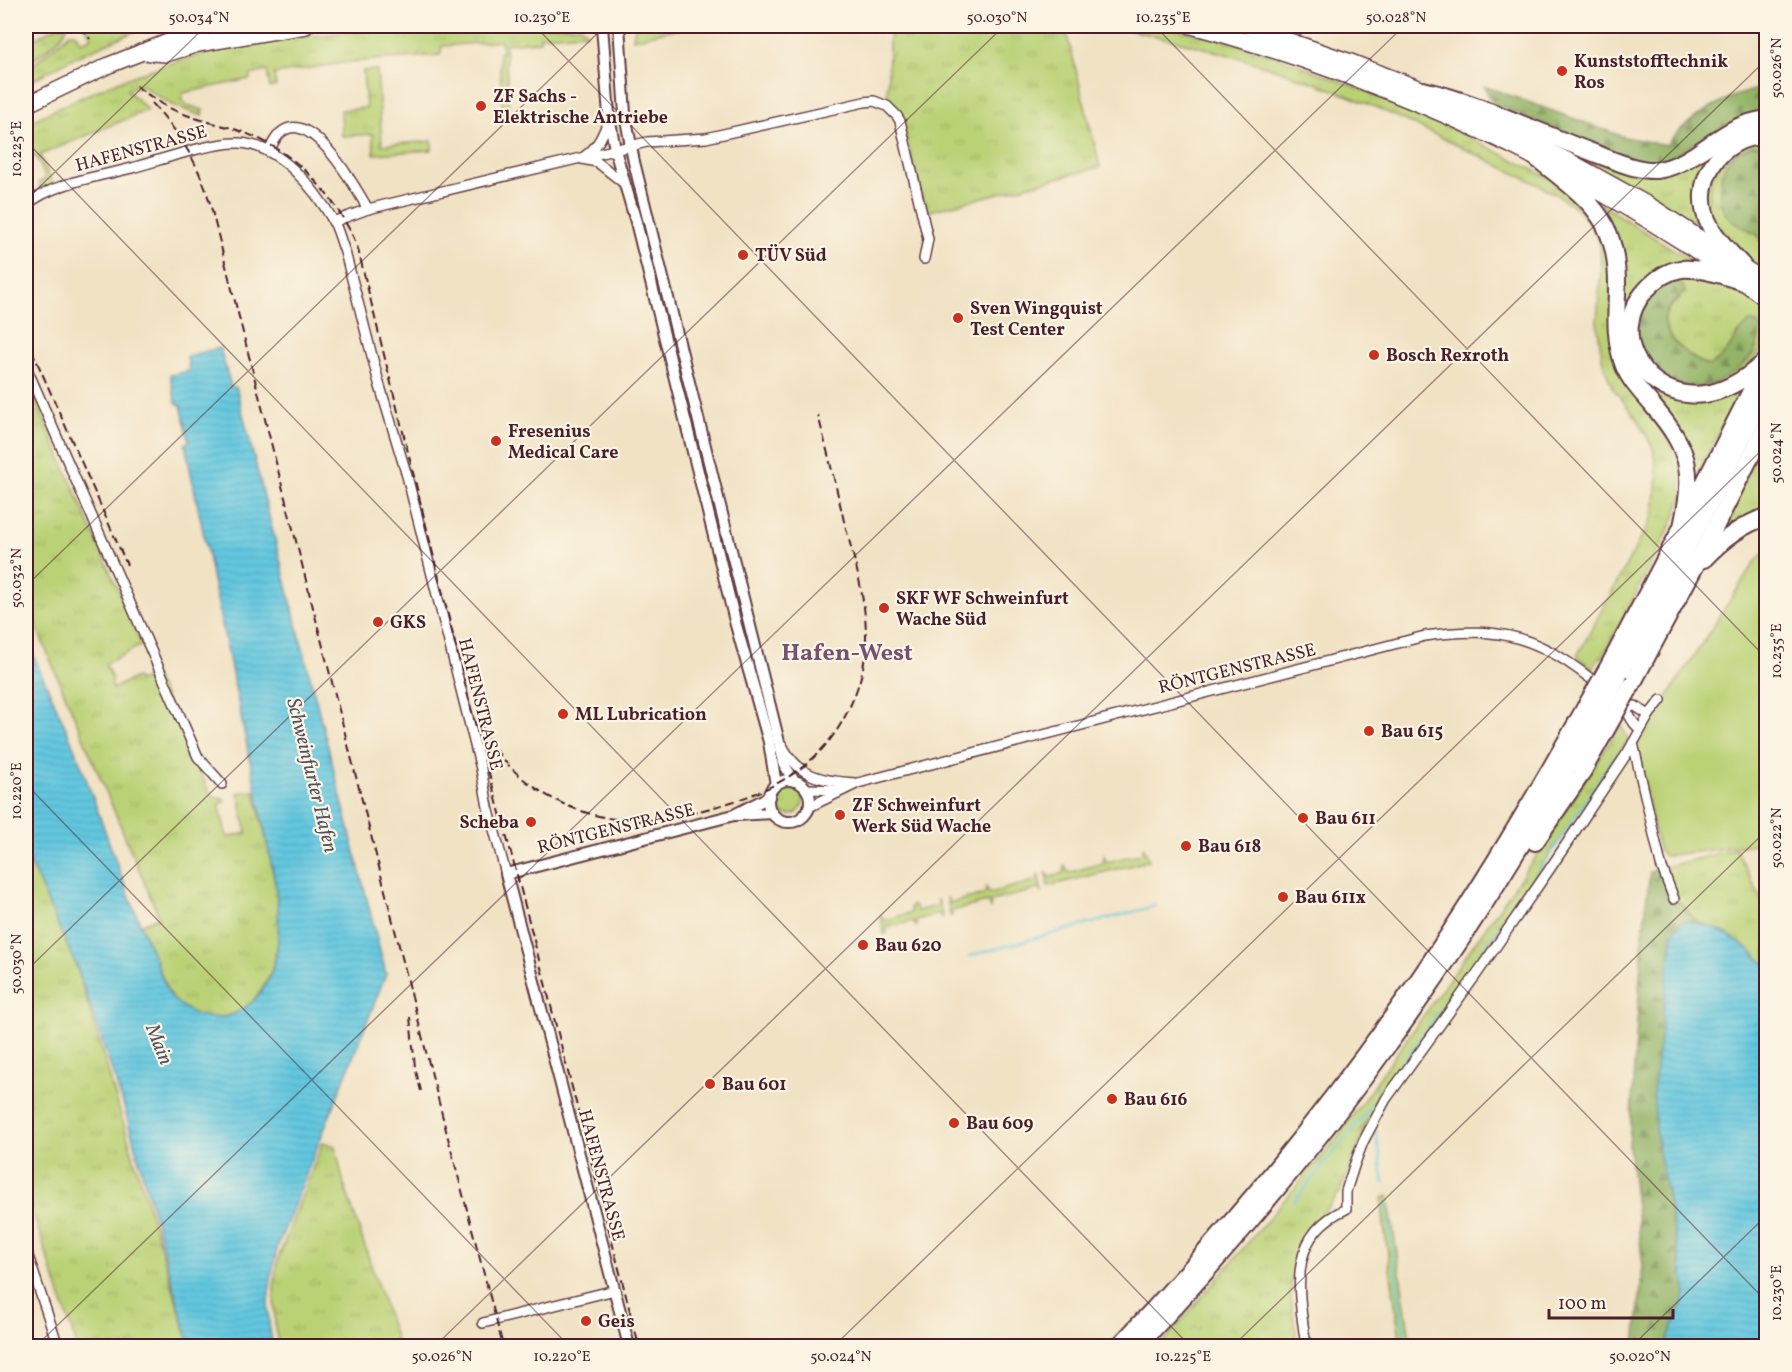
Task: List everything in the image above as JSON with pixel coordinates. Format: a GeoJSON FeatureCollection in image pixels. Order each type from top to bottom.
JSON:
{"type":"FeatureCollection","features":[{"type":"Feature","properties":{"kind":"highway"},"geometry":{"type":"LineString","coordinates":[[145,50],[180,26]]}},
{"type":"Feature","properties":{"kind":"highway"},"geometry":{"type":"LineString","coordinates":[[26,105],[145,50],[208,26]]}},
{"type":"Feature","properties":{"kind":"highway"},"geometry":{"type":"LineString","coordinates":[[145,50],[166,54],[198,44],[306,26]]}},
{"type":"Feature","properties":{"kind":"highway"},"geometry":{"type":"LineString","coordinates":[[1191,26],[1248,42],[1444,114],[1574,177],[1743,273],[1767,282]]}},
{"type":"Feature","properties":{"kind":"highway"},"geometry":{"type":"LineString","coordinates":[[1246,26],[1423,90],[1573,163],[1654,208],[1743,273]]}},
{"type":"Feature","properties":{"kind":"highway"},"geometry":{"type":"LineString","coordinates":[[1423,90],[1451,97],[1617,161],[1654,170],[1672,166],[1690,158],[1737,127],[1767,119]]}},
{"type":"Feature","properties":{"kind":"highway"},"geometry":{"type":"LineString","coordinates":[[1767,135],[1756,135],[1737,142],[1720,154],[1706,174],[1703,192],[1704,212],[1710,226],[1743,273],[1767,299]]}},
{"type":"Feature","properties":{"kind":"highway"},"geometry":{"type":"LineString","coordinates":[[1535,157],[1578,192],[1602,219],[1611,236],[1616,257],[1618,349],[1625,369],[1665,420],[1687,459],[1690,480],[1682,527]]}},
{"type":"Feature","properties":{"kind":"highway"},"geometry":{"type":"LineString","coordinates":[[1743,273],[1679,269],[1659,278],[1640,296],[1634,307],[1630,322],[1630,338],[1641,367],[1655,382],[1669,390],[1689,395],[1705,394],[1733,385],[1767,361]]}},
{"type":"Feature","properties":{"kind":"highway"},"geometry":{"type":"LineString","coordinates":[[1119,1347],[1219,1236],[1293,1147],[1376,1039],[1473,897],[1544,781],[1597,717],[1620,675],[1682,527],[1767,361]]}},
{"type":"Feature","properties":{"kind":"highway"},"geometry":{"type":"LineString","coordinates":[[1138,1347],[1229,1246],[1326,1127],[1396,1034],[1493,890],[1542,812],[1597,717],[1664,594],[1767,391]]}},
{"type":"Feature","properties":{"kind":"highway"},"geometry":{"type":"LineString","coordinates":[[1620,675],[1691,573],[1767,426]]}},
{"type":"Feature","properties":{"kind":"highway"},"geometry":{"type":"LineString","coordinates":[[1691,573],[1735,532],[1749,523],[1767,517]]}},
{"type":"Feature","properties":{"kind":"street"},"geometry":{"type":"LineString","coordinates":[[602,26],[609,115],[615,150],[644,255],[720,565],[769,742],[776,785]]}},
{"type":"Feature","properties":{"kind":"street"},"geometry":{"type":"LineString","coordinates":[[619,26],[625,114],[630,146],[691,385],[732,562],[785,766],[794,781],[806,789],[810,801],[809,807],[801,818],[795,821],[783,821],[772,813],[769,797],[776,785],[787,780],[794,781]]}},
{"type":"Feature","properties":{"kind":"street"},"geometry":{"type":"LineString","coordinates":[[333,222],[368,209],[647,142],[706,138],[874,101],[892,110],[900,121],[928,239],[924,260]]}},
{"type":"Feature","properties":{"kind":"street"},"geometry":{"type":"LineString","coordinates":[[580,159],[596,146],[605,130],[609,115]]}},
{"type":"Feature","properties":{"kind":"street"},"geometry":{"type":"LineString","coordinates":[[269,152],[281,131],[296,126],[302,128],[328,149],[353,182],[368,209]]}},
{"type":"Feature","properties":{"kind":"street","name":"HAFENSTRASSE"},"geometry":{"type":"LineString","coordinates":[[26,205],[56,188],[212,146],[240,143],[269,152],[300,177],[333,222],[345,252],[381,393],[407,476],[482,769],[488,807],[629,1347]]}},
{"type":"Feature","properties":{"kind":"street"},"geometry":{"type":"LineString","coordinates":[[580,159],[597,162],[625,184]]}},
{"type":"Feature","properties":{"kind":"street"},"geometry":{"type":"LineString","coordinates":[[644,255],[657,252]]}},
{"type":"Feature","properties":{"kind":"street"},"geometry":{"type":"LineString","coordinates":[[26,367],[198,756],[222,784]]}},
{"type":"Feature","properties":{"kind":"street"},"geometry":{"type":"LineString","coordinates":[[677,389],[691,385]]}},
{"type":"Feature","properties":{"kind":"street"},"geometry":{"type":"LineString","coordinates":[[720,565],[732,562]]}},
{"type":"Feature","properties":{"kind":"street"},"geometry":{"type":"LineString","coordinates":[[736,626],[748,622]]}},
{"type":"Feature","properties":{"kind":"street","name":"RÖNTGENSTRASSE"},"geometry":{"type":"LineString","coordinates":[[809,807],[858,783],[1332,661],[1404,640],[1436,635],[1470,632],[1508,635],[1547,649],[1571,662],[1626,707],[1628,717],[1641,729]]}},
{"type":"Feature","properties":{"kind":"street"},"geometry":{"type":"LineString","coordinates":[[750,679],[763,676]]}},
{"type":"Feature","properties":{"kind":"street"},"geometry":{"type":"LineString","coordinates":[[1306,1347],[1298,1288],[1302,1261],[1310,1241],[1323,1223],[1346,1209],[1346,1191],[1354,1166],[1381,1106],[1549,870],[1661,700]]}},
{"type":"Feature","properties":{"kind":"street","name":"RÖNTGENSTRASSE"},"geometry":{"type":"LineString","coordinates":[[1626,707],[1635,706],[1649,715]]}},
{"type":"Feature","properties":{"kind":"street"},"geometry":{"type":"LineString","coordinates":[[779,739],[792,761],[808,774],[831,782],[858,783]]}},
{"type":"Feature","properties":{"kind":"street"},"geometry":{"type":"LineString","coordinates":[[1633,743],[1661,865],[1674,899]]}},
{"type":"Feature","properties":{"kind":"street","name":"RÖNTGENSTRASSE"},"geometry":{"type":"LineString","coordinates":[[806,789],[842,790]]}},
{"type":"Feature","properties":{"kind":"street","name":"RÖNTGENSTRASSE"},"geometry":{"type":"LineString","coordinates":[[734,815],[769,797]]}},
{"type":"Feature","properties":{"kind":"street","name":"RÖNTGENSTRASSE"},"geometry":{"type":"LineString","coordinates":[[506,874],[734,815],[772,813]]}},
{"type":"Feature","properties":{"kind":"street"},"geometry":{"type":"LineString","coordinates":[[26,1250],[58,1347]]}},
{"type":"Feature","properties":{"kind":"street"},"geometry":{"type":"LineString","coordinates":[[483,1323],[615,1290]]}},
{"type":"Feature","properties":{"kind":"green space"},"geometry":{"type":"Polygon","coordinates":[[[58,26],[67,26],[56,42],[26,65],[26,43],[58,26]]]}},
{"type":"Feature","properties":{"kind":"green space"},"geometry":{"type":"Polygon","coordinates":[[[84,26],[147,26],[73,58],[26,84],[26,71],[70,33],[75,33],[82,42],[92,37],[84,26]]]}},
{"type":"Feature","properties":{"kind":"green space"},"geometry":{"type":"Polygon","coordinates":[[[455,26],[581,26],[587,33],[540,36],[540,41],[505,44],[509,114],[503,115],[499,53],[502,52],[501,41],[442,46],[440,55],[349,62],[274,74],[276,86],[270,88],[267,71],[250,75],[250,79],[183,93],[181,99],[187,105],[203,110],[202,116],[172,105],[141,85],[127,90],[148,110],[40,155],[53,184],[40,189],[39,182],[46,179],[37,158],[35,156],[26,160],[26,124],[95,91],[166,64],[216,51],[275,40],[365,31],[455,26]]]}},
{"type":"Feature","properties":{"kind":"green space"},"geometry":{"type":"Polygon","coordinates":[[[635,26],[699,26],[633,39],[635,26]]]}},
{"type":"Feature","properties":{"kind":"green space"},"geometry":{"type":"Polygon","coordinates":[[[890,26],[1065,26],[1100,167],[926,212],[900,113],[887,99],[890,26]]]}},
{"type":"Feature","properties":{"kind":"green space"},"geometry":{"type":"Polygon","coordinates":[[[1110,26],[1160,26],[1218,38],[1284,59],[1414,110],[1544,175],[1570,191],[1590,212],[1610,252],[1611,326],[1656,419],[1680,461],[1682,498],[1674,520],[1602,658],[1600,656],[1593,669],[1577,656],[1653,516],[1658,479],[1653,448],[1637,419],[1612,387],[1603,363],[1597,322],[1601,270],[1600,243],[1591,225],[1578,210],[1543,187],[1427,130],[1356,99],[1234,56],[1110,26]]]}},
{"type":"Feature","properties":{"kind":"green space"},"geometry":{"type":"Polygon","coordinates":[[[377,70],[382,145],[432,141],[432,150],[374,154],[373,134],[342,136],[341,110],[366,108],[363,71],[377,70]]]}},
{"type":"Feature","properties":{"kind":"green space"},"geometry":{"type":"Polygon","coordinates":[[[1484,86],[1624,137],[1666,145],[1687,124],[1711,107],[1751,90],[1766,87],[1766,111],[1722,127],[1670,158],[1650,162],[1629,159],[1492,103],[1484,86]]]}},
{"type":"Feature","properties":{"kind":"green space"},"geometry":{"type":"Polygon","coordinates":[[[1766,124],[1766,132],[1720,149],[1704,228],[1549,141],[1635,173],[1766,124]]]}},
{"type":"Feature","properties":{"kind":"green space"},"geometry":{"type":"Polygon","coordinates":[[[1766,139],[1766,145],[1752,145],[1750,232],[1756,233],[1761,242],[1766,244],[1766,271],[1731,247],[1707,210],[1712,172],[1745,142],[1766,139]]]}},
{"type":"Feature","properties":{"kind":"green space"},"geometry":{"type":"Polygon","coordinates":[[[1752,145],[1766,145],[1766,244],[1757,235],[1729,218],[1721,203],[1720,185],[1729,159],[1737,152],[1752,145]]]}},
{"type":"Feature","properties":{"kind":"green space"},"geometry":{"type":"Polygon","coordinates":[[[1600,204],[1697,264],[1675,268],[1658,275],[1647,283],[1636,298],[1630,315],[1627,339],[1632,360],[1644,376],[1660,388],[1680,395],[1702,397],[1723,393],[1744,383],[1692,485],[1683,447],[1633,374],[1626,357],[1621,329],[1621,272],[1618,243],[1597,207],[1600,204]]]}},
{"type":"Feature","properties":{"kind":"green space"},"geometry":{"type":"Polygon","coordinates":[[[1680,273],[1727,282],[1766,309],[1766,338],[1761,350],[1743,372],[1734,379],[1695,391],[1664,383],[1638,356],[1633,338],[1642,298],[1680,273]],[[1676,281],[1648,362],[1655,370],[1740,368],[1757,347],[1738,333],[1726,352],[1708,366],[1684,351],[1669,335],[1664,317],[1668,309],[1680,299],[1676,281]]]}},
{"type":"Feature","properties":{"kind":"green space"},"geometry":{"type":"Polygon","coordinates":[[[1676,281],[1682,284],[1685,291],[1669,308],[1665,317],[1669,335],[1684,351],[1708,366],[1722,357],[1750,322],[1760,327],[1754,351],[1737,370],[1708,384],[1682,385],[1661,375],[1646,357],[1639,336],[1640,313],[1652,294],[1676,281]]]}},
{"type":"Feature","properties":{"kind":"green space"},"geometry":{"type":"Polygon","coordinates":[[[26,378],[142,645],[105,664],[112,679],[112,689],[136,677],[139,681],[154,674],[209,791],[214,797],[224,799],[224,802],[219,804],[227,837],[247,833],[238,793],[255,791],[278,903],[278,940],[276,955],[265,984],[257,997],[234,1014],[219,1017],[198,1015],[181,1006],[168,992],[140,925],[159,917],[26,602],[26,378]]]}},
{"type":"Feature","properties":{"kind":"green space"},"geometry":{"type":"Polygon","coordinates":[[[1766,436],[1766,512],[1712,544],[1766,436]]]}},
{"type":"Feature","properties":{"kind":"green space"},"geometry":{"type":"Polygon","coordinates":[[[1766,551],[1766,862],[1756,844],[1664,856],[1659,851],[1636,745],[1755,562],[1766,551]]]}},
{"type":"Feature","properties":{"kind":"green space"},"geometry":{"type":"Polygon","coordinates":[[[1621,724],[1628,740],[1360,1131],[1368,1121],[1340,1192],[1308,1232],[1295,1262],[1291,1280],[1291,1299],[1298,1346],[1160,1346],[1334,1142],[1539,852],[1621,724]]]}},
{"type":"Feature","properties":{"kind":"green space"},"geometry":{"type":"Polygon","coordinates":[[[789,787],[799,791],[803,801],[799,811],[789,815],[779,811],[775,801],[779,791],[789,787]]]}},
{"type":"Feature","properties":{"kind":"green space"},"geometry":{"type":"Polygon","coordinates":[[[1144,847],[1149,861],[1048,886],[1046,872],[1049,877],[1064,873],[1065,866],[1068,872],[1071,872],[1103,863],[1104,856],[1107,862],[1143,853],[1144,847]]]}},
{"type":"Feature","properties":{"kind":"green space"},"geometry":{"type":"Polygon","coordinates":[[[1736,849],[1766,908],[1766,965],[1736,941],[1689,915],[1676,896],[1665,867],[1736,849]]]}},
{"type":"Feature","properties":{"kind":"green space"},"geometry":{"type":"Polygon","coordinates":[[[26,854],[76,965],[190,1346],[77,1346],[26,1192],[26,854]]]}},
{"type":"Feature","properties":{"kind":"green space"},"geometry":{"type":"Polygon","coordinates":[[[1662,868],[1670,899],[1682,904],[1696,921],[1685,921],[1657,1141],[1686,1294],[1665,1346],[1635,1346],[1643,1266],[1629,1147],[1643,932],[1650,872],[1662,868]]]}},
{"type":"Feature","properties":{"kind":"green space"},"geometry":{"type":"Polygon","coordinates":[[[1038,873],[1042,894],[1039,889],[991,901],[990,908],[987,902],[952,911],[952,916],[950,916],[947,897],[950,903],[985,894],[986,887],[989,893],[1035,881],[1038,880],[1038,873]]]}},
{"type":"Feature","properties":{"kind":"green space"},"geometry":{"type":"Polygon","coordinates":[[[938,899],[943,919],[940,914],[916,920],[916,926],[913,921],[886,928],[887,933],[884,934],[880,914],[884,920],[911,913],[910,907],[913,905],[917,911],[938,906],[938,899]]]}},
{"type":"Feature","properties":{"kind":"green space"},"geometry":{"type":"Polygon","coordinates":[[[323,1142],[335,1146],[344,1184],[398,1346],[279,1346],[275,1328],[274,1286],[278,1259],[323,1142]]]}},
{"type":"Feature","properties":{"kind":"green space"},"geometry":{"type":"Polygon","coordinates":[[[1388,1196],[1411,1346],[1401,1346],[1384,1226],[1382,1198],[1388,1196]]]}},
{"type":"Feature","properties":{"kind":"water"},"geometry":{"type":"Polygon","coordinates":[[[220,348],[231,387],[236,387],[386,974],[277,1248],[268,1308],[273,1346],[190,1346],[123,1103],[76,965],[26,854],[26,639],[76,752],[135,912],[171,996],[192,1012],[206,1017],[221,1018],[246,1007],[260,994],[269,978],[278,941],[275,882],[185,444],[189,441],[181,405],[176,403],[170,375],[189,371],[187,356],[220,348]]]}},
{"type":"Feature","properties":{"kind":"water"},"geometry":{"type":"Polygon","coordinates":[[[1685,921],[1719,930],[1749,949],[1766,965],[1766,1346],[1665,1346],[1686,1294],[1657,1141],[1653,1094],[1673,932],[1685,921]]]}},
{"type":"Feature","properties":{"kind":"waterway"},"geometry":{"type":"LineString","coordinates":[[1294,1201],[1369,1109],[1447,1001],[1554,849],[1616,754]]}},
{"type":"Feature","properties":{"kind":"waterway"},"geometry":{"type":"LineString","coordinates":[[969,956],[1155,906]]}},
{"type":"Feature","properties":{"kind":"waterway"},"geometry":{"type":"LineString","coordinates":[[1376,1131],[1384,1184]]}},
{"type":"Feature","properties":{"kind":"waterway"},"geometry":{"type":"LineString","coordinates":[[1386,1203],[1406,1346]]}},
{"type":"Feature","properties":{"kind":"railway"},"geometry":{"type":"LineString","coordinates":[[81,26],[90,39]]}},
{"type":"Feature","properties":{"kind":"railway"},"geometry":{"type":"LineString","coordinates":[[136,86],[171,109],[258,138],[294,161],[324,190],[357,245],[471,708],[516,871],[639,1346]]}},
{"type":"Feature","properties":{"kind":"railway"},"geometry":{"type":"LineString","coordinates":[[152,103],[188,151],[211,207],[503,1346]]}},
{"type":"Feature","properties":{"kind":"railway"},"geometry":{"type":"LineString","coordinates":[[26,337],[127,565]]}},
{"type":"Feature","properties":{"kind":"railway"},"geometry":{"type":"LineString","coordinates":[[481,726],[509,766],[527,782],[569,806],[617,819],[657,820],[730,802],[778,783],[799,770],[817,754],[847,713],[858,686],[866,645],[866,624],[860,582],[818,415]]}},
{"type":"Feature","properties":{"kind":"railway"},"geometry":{"type":"LineString","coordinates":[[410,1017],[415,1067],[421,1091]]}},
{"type":"Feature","properties":{"kind":"place","name":"Kunststofftechnik Ros"},"geometry":{"type":"Point","coordinates":[1562,71]}},
{"type":"Feature","properties":{"kind":"place","name":"ZF Sachs - Elektrische Antriebe"},"geometry":{"type":"Point","coordinates":[481,106]}},
{"type":"Feature","properties":{"kind":"place","name":"TÜV Süd"},"geometry":{"type":"Point","coordinates":[743,255]}},
{"type":"Feature","properties":{"kind":"place","name":"Sven Wingquist Test Center"},"geometry":{"type":"Point","coordinates":[958,318]}},
{"type":"Feature","properties":{"kind":"place","name":"Bosch Rexroth"},"geometry":{"type":"Point","coordinates":[1374,355]}},
{"type":"Feature","properties":{"kind":"place","name":"Fresenius Medical Care"},"geometry":{"type":"Point","coordinates":[496,441]}},
{"type":"Feature","properties":{"kind":"place","name":"SKF WF Schweinfurt Wache Süd"},"geometry":{"type":"Point","coordinates":[884,608]}},
{"type":"Feature","properties":{"kind":"place","name":"GKS"},"geometry":{"type":"Point","coordinates":[378,622]}},
{"type":"Feature","properties":{"kind":"place","name":"ML Lubrication"},"geometry":{"type":"Point","coordinates":[563,714]}},
{"type":"Feature","properties":{"kind":"place","name":"Bau 615"},"geometry":{"type":"Point","coordinates":[1369,731]}},
{"type":"Feature","properties":{"kind":"place","name":"ZF Schweinfurt Werk Süd Wache"},"geometry":{"type":"Point","coordinates":[840,815]}},
{"type":"Feature","properties":{"kind":"place","name":"Bau 611"},"geometry":{"type":"Point","coordinates":[1303,818]}},
{"type":"Feature","properties":{"kind":"place","name":"Scheba"},"geometry":{"type":"Point","coordinates":[531,822]}},
{"type":"Feature","properties":{"kind":"place","name":"Bau 618"},"geometry":{"type":"Point","coordinates":[1186,846]}},
{"type":"Feature","properties":{"kind":"place","name":"Bau 611x"},"geometry":{"type":"Point","coordinates":[1283,897]}},
{"type":"Feature","properties":{"kind":"place","name":"Bau 620"},"geometry":{"type":"Point","coordinates":[863,945]}},
{"type":"Feature","properties":{"kind":"place","name":"Bau 601"},"geometry":{"type":"Point","coordinates":[710,1084]}},
{"type":"Feature","properties":{"kind":"place","name":"Bau 616"},"geometry":{"type":"Point","coordinates":[1112,1099]}},
{"type":"Feature","properties":{"kind":"place","name":"Bau 609"},"geometry":{"type":"Point","coordinates":[954,1123]}},
{"type":"Feature","properties":{"kind":"place","name":"Geis"},"geometry":{"type":"Point","coordinates":[586,1321]}},
{"type":"Feature","properties":{"kind":"district","name":"Hafen-West"},"geometry":{"type":"Point","coordinates":[847,652]}},
{"type":"Feature","properties":{"kind":"water label","name":"Schweinfurter Hafen"},"geometry":{"type":"Point","coordinates":[313,775]}},
{"type":"Feature","properties":{"kind":"water label","name":"Main"},"geometry":{"type":"Point","coordinates":[160,1044]}}]}
